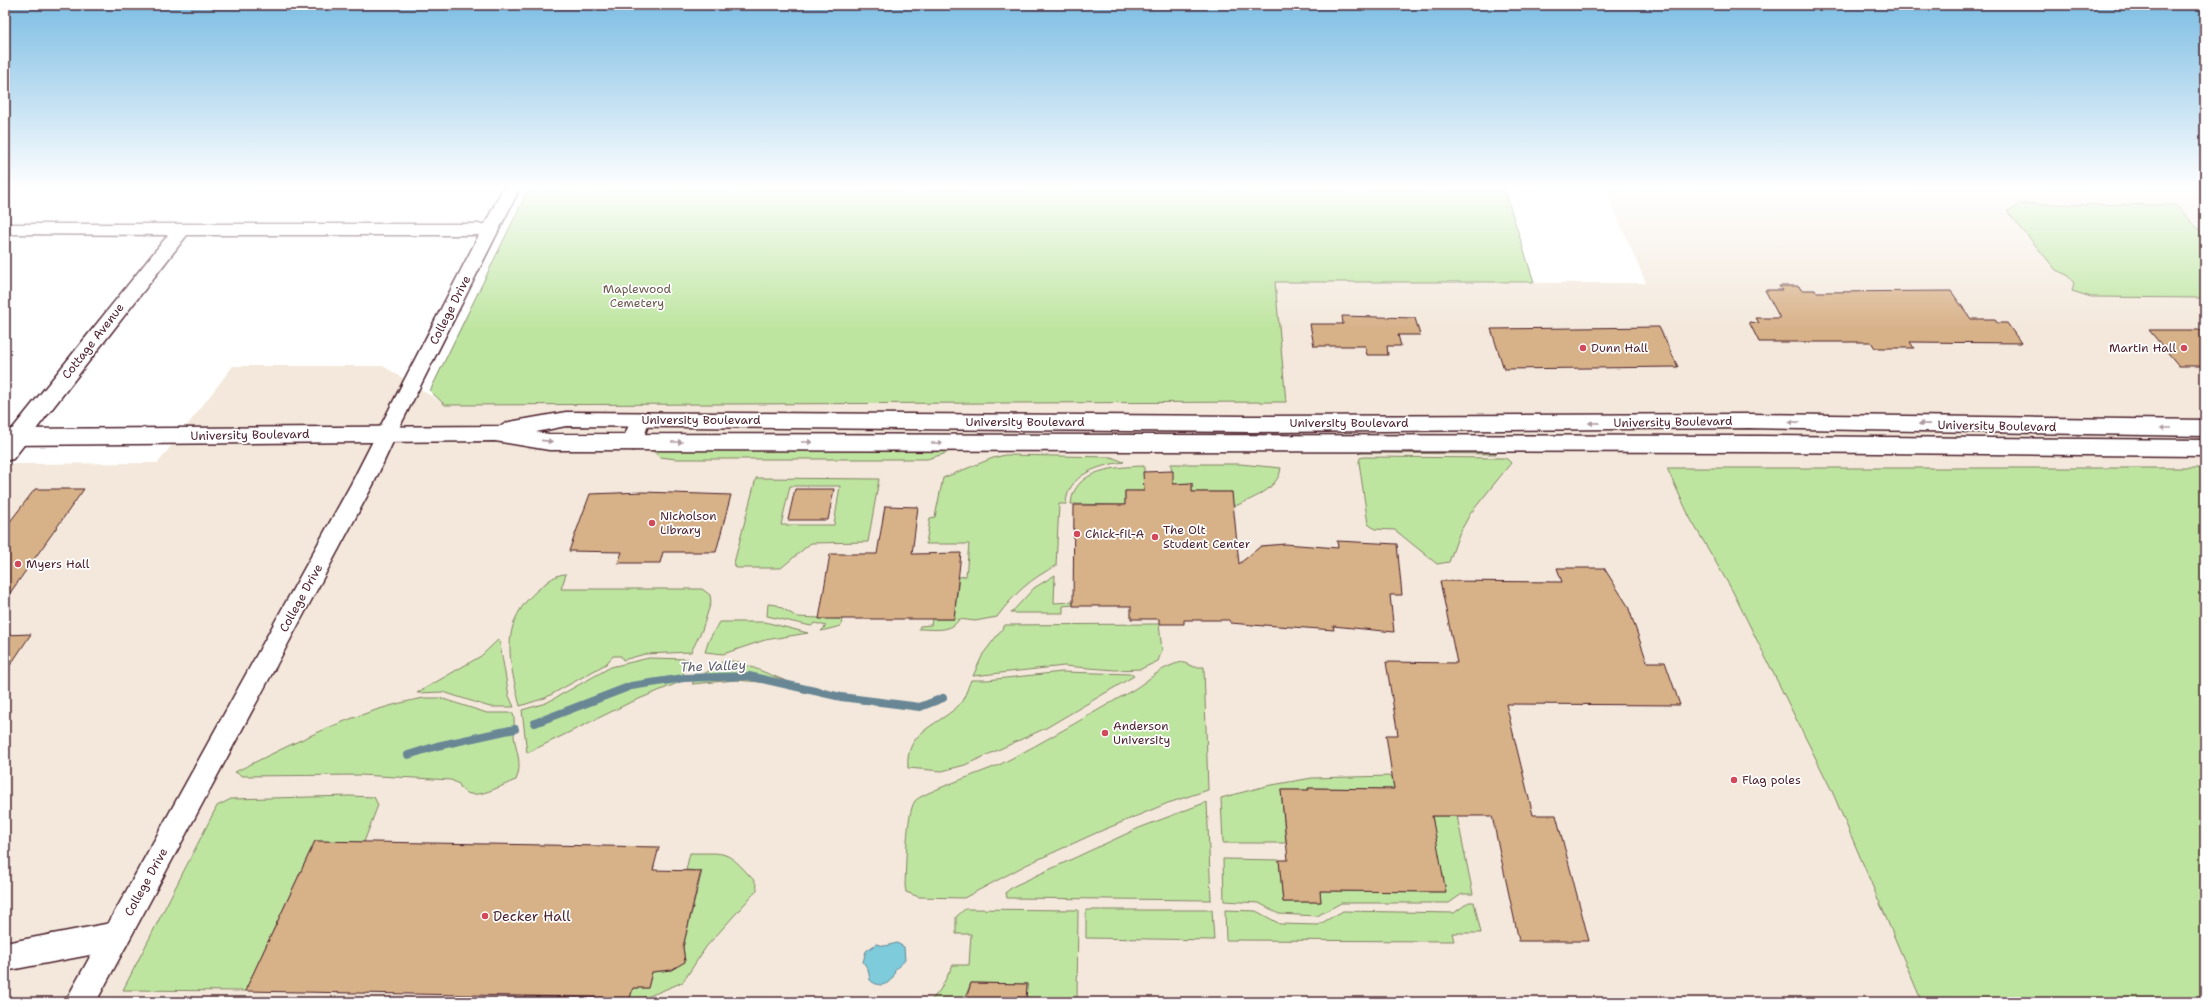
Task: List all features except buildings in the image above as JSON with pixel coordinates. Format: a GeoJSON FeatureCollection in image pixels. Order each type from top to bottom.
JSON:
{"type":"FeatureCollection","features":[{"type":"Feature","properties":{"kind":"main road","name":"Cottage Avenue"},"geometry":{"type":"LineString","coordinates":[[9,443],[177,235]]}},
{"type":"Feature","properties":{"kind":"main road","name":"College Drive"},"geometry":{"type":"LineString","coordinates":[[80,1002],[362,485],[487,235]]}},
{"type":"Feature","properties":{"kind":"main road","name":"University Boulevard"},"geometry":{"type":"LineString","coordinates":[[494,433],[566,419],[1322,433],[1761,444],[2205,448]]}},
{"type":"Feature","properties":{"kind":"main road"},"geometry":{"type":"LineString","coordinates":[[633,442],[640,420]]}},
{"type":"Feature","properties":{"kind":"main road","name":"University Boulevard"},"geometry":{"type":"LineString","coordinates":[[9,443],[388,433],[494,433],[549,442],[633,442],[1322,433],[1749,421],[2205,428]]}},
{"type":"Feature","properties":{"kind":"main road"},"geometry":{"type":"LineString","coordinates":[[5,957],[116,936]]}},
{"type":"Feature","properties":{"kind":"shaded area","name":"Anderson University"},"geometry":{"type":"Polygon","coordinates":[[[1625,235],[2205,235],[2205,1002],[5,1002],[5,464],[158,463],[233,366],[383,366],[446,405],[1285,402],[1275,282],[1646,283],[1625,235]]]}},
{"type":"Feature","properties":{"kind":"green space","name":"Maplewood Cemetery"},"geometry":{"type":"Polygon","coordinates":[[[506,235],[1519,235],[1534,282],[1275,282],[1286,402],[445,405],[430,391],[506,235]]]}},
{"type":"Feature","properties":{"kind":"green space"},"geometry":{"type":"Polygon","coordinates":[[[2027,235],[2205,236],[2205,298],[2091,297],[2072,291],[2074,283],[2067,275],[2056,270],[2027,235]]]}},
{"type":"Feature","properties":{"kind":"green space"},"geometry":{"type":"Polygon","coordinates":[[[648,447],[948,448],[947,453],[927,459],[676,459],[660,457],[648,447]]]}},
{"type":"Feature","properties":{"kind":"green space"},"geometry":{"type":"Polygon","coordinates":[[[1384,451],[1495,451],[1496,454],[1359,453],[1384,451]]]}},
{"type":"Feature","properties":{"kind":"green space"},"geometry":{"type":"Polygon","coordinates":[[[1005,455],[1111,457],[1124,462],[1095,469],[1078,478],[1072,485],[1066,504],[1059,504],[1056,566],[1038,576],[1023,588],[1009,601],[997,617],[975,621],[959,619],[952,626],[947,628],[936,630],[919,629],[920,626],[931,625],[932,619],[954,619],[959,577],[966,576],[969,544],[926,544],[930,518],[935,517],[943,478],[993,458],[1005,455]]]}},
{"type":"Feature","properties":{"kind":"green space"},"geometry":{"type":"Polygon","coordinates":[[[1360,458],[1504,458],[1511,463],[1470,514],[1459,534],[1449,562],[1437,564],[1395,530],[1375,529],[1368,524],[1359,462],[1360,458]]]}},
{"type":"Feature","properties":{"kind":"green space"},"geometry":{"type":"Polygon","coordinates":[[[1171,464],[1240,464],[1281,468],[1279,476],[1275,482],[1263,493],[1233,507],[1232,492],[1192,492],[1192,483],[1173,484],[1171,464]]]}},
{"type":"Feature","properties":{"kind":"green space"},"geometry":{"type":"Polygon","coordinates":[[[1144,466],[1144,491],[1125,491],[1125,505],[1071,504],[1074,492],[1080,483],[1089,476],[1110,469],[1144,466]]]}},
{"type":"Feature","properties":{"kind":"green space"},"geometry":{"type":"Polygon","coordinates":[[[1667,468],[2205,468],[2205,1002],[1922,1002],[1832,791],[1732,590],[1690,518],[1667,468]]]}},
{"type":"Feature","properties":{"kind":"green space"},"geometry":{"type":"Polygon","coordinates":[[[756,478],[879,479],[868,542],[811,543],[781,568],[736,568],[734,563],[756,478]],[[790,486],[781,525],[834,525],[840,486],[790,486]]]}},
{"type":"Feature","properties":{"kind":"green space"},"geometry":{"type":"Polygon","coordinates":[[[566,574],[561,589],[702,589],[710,595],[711,602],[702,630],[691,652],[645,654],[623,660],[621,656],[613,656],[606,664],[545,698],[520,706],[510,657],[512,628],[518,614],[527,601],[540,588],[549,580],[559,575],[566,574]]]}},
{"type":"Feature","properties":{"kind":"green space"},"geometry":{"type":"Polygon","coordinates":[[[1055,575],[1054,603],[1073,602],[1073,605],[1063,606],[1063,613],[1011,613],[1034,588],[1055,575]]]}},
{"type":"Feature","properties":{"kind":"green space"},"geometry":{"type":"Polygon","coordinates":[[[768,604],[777,605],[797,617],[842,619],[841,626],[821,631],[826,626],[815,623],[811,626],[767,616],[768,604]]]}},
{"type":"Feature","properties":{"kind":"green space"},"geometry":{"type":"Polygon","coordinates":[[[719,622],[765,622],[808,633],[765,640],[723,654],[705,652],[709,640],[719,622]]]}},
{"type":"Feature","properties":{"kind":"green space"},"geometry":{"type":"Polygon","coordinates":[[[1159,624],[1162,650],[1158,661],[1141,669],[1115,670],[1064,666],[973,676],[983,654],[1005,625],[1159,624]]]}},
{"type":"Feature","properties":{"kind":"green space"},"geometry":{"type":"Polygon","coordinates":[[[499,639],[509,696],[514,707],[490,707],[443,692],[417,693],[481,656],[499,639]]]}},
{"type":"Feature","properties":{"kind":"green space"},"geometry":{"type":"Polygon","coordinates":[[[649,658],[689,659],[680,682],[627,704],[527,753],[522,710],[546,703],[611,667],[649,658]]]}},
{"type":"Feature","properties":{"kind":"green space"},"geometry":{"type":"Polygon","coordinates":[[[725,660],[739,662],[796,685],[736,680],[692,684],[695,680],[725,660]]]}},
{"type":"Feature","properties":{"kind":"green space"},"geometry":{"type":"Polygon","coordinates":[[[1182,662],[1194,667],[1204,667],[1208,790],[1168,803],[1096,833],[1026,865],[964,898],[919,897],[906,892],[905,885],[908,828],[912,807],[915,801],[929,793],[1001,764],[1133,690],[1162,670],[1182,662]]]}},
{"type":"Feature","properties":{"kind":"green space"},"geometry":{"type":"Polygon","coordinates":[[[1062,672],[1131,674],[1134,676],[1046,728],[965,765],[942,771],[908,768],[908,756],[911,746],[916,738],[957,707],[971,680],[987,680],[1062,672]]]}},
{"type":"Feature","properties":{"kind":"green space"},"geometry":{"type":"Polygon","coordinates":[[[424,698],[440,698],[487,713],[513,713],[514,736],[519,763],[516,780],[493,790],[477,794],[469,794],[463,791],[459,784],[451,780],[360,775],[242,776],[235,772],[327,728],[375,710],[424,698]]]}},
{"type":"Feature","properties":{"kind":"green space"},"geometry":{"type":"Polygon","coordinates":[[[1392,776],[1394,789],[1309,788],[1309,790],[1281,790],[1286,843],[1223,843],[1221,798],[1266,786],[1312,778],[1392,776]]]}},
{"type":"Feature","properties":{"kind":"green space"},"geometry":{"type":"Polygon","coordinates":[[[350,796],[374,797],[378,805],[364,842],[315,841],[245,991],[123,990],[217,806],[231,799],[350,796]]]}},
{"type":"Feature","properties":{"kind":"green space"},"geometry":{"type":"Polygon","coordinates":[[[1207,802],[1211,900],[1007,898],[1006,892],[1014,886],[1139,828],[1207,802]]]}},
{"type":"Feature","properties":{"kind":"green space"},"geometry":{"type":"Polygon","coordinates":[[[1432,816],[1457,816],[1473,894],[1462,894],[1449,903],[1341,903],[1317,916],[1279,914],[1259,903],[1224,901],[1223,859],[1279,860],[1283,902],[1321,902],[1320,891],[1445,892],[1432,816]]]}},
{"type":"Feature","properties":{"kind":"green space"},"geometry":{"type":"Polygon","coordinates":[[[690,853],[716,853],[728,856],[753,879],[757,890],[706,947],[683,982],[647,997],[630,998],[633,988],[648,988],[652,972],[671,970],[685,961],[683,947],[702,871],[686,870],[690,853]]]}},
{"type":"Feature","properties":{"kind":"green space"},"geometry":{"type":"Polygon","coordinates":[[[1469,902],[1474,902],[1481,933],[1452,933],[1454,941],[1226,940],[1225,910],[1256,911],[1280,924],[1318,925],[1343,911],[1454,913],[1469,902]]]}},
{"type":"Feature","properties":{"kind":"green space"},"geometry":{"type":"Polygon","coordinates":[[[965,909],[1078,910],[1077,1002],[1041,1002],[1041,999],[1026,998],[1027,984],[971,983],[963,1002],[930,1002],[940,990],[953,965],[969,965],[971,934],[956,934],[956,917],[965,909]]]}},
{"type":"Feature","properties":{"kind":"green space"},"geometry":{"type":"Polygon","coordinates":[[[1086,910],[1212,910],[1214,940],[1086,938],[1086,910]]]}},
{"type":"Feature","properties":{"kind":"green space"},"geometry":{"type":"Polygon","coordinates":[[[687,1000],[840,1000],[842,1002],[681,1002],[687,1000]]]}},
{"type":"Feature","properties":{"kind":"water"},"geometry":{"type":"Polygon","coordinates":[[[897,943],[904,947],[905,960],[895,970],[892,979],[889,982],[883,985],[873,983],[870,980],[868,969],[863,962],[866,951],[876,944],[885,946],[897,943]]]}},
{"type":"Feature","properties":{"kind":"waterway","name":"The Valley"},"geometry":{"type":"LineString","coordinates":[[535,723],[631,686],[684,678],[749,676],[841,697],[920,707],[943,698]]}},
{"type":"Feature","properties":{"kind":"waterway","name":"The Valley"},"geometry":{"type":"LineString","coordinates":[[408,755],[437,746],[515,729]]}},
{"type":"Feature","properties":{"kind":"place","name":"Dunn Hall"},"geometry":{"type":"Point","coordinates":[1583,348]}},
{"type":"Feature","properties":{"kind":"place","name":"Martin Hall"},"geometry":{"type":"Point","coordinates":[2184,348]}},
{"type":"Feature","properties":{"kind":"place","name":"Nicholson Library"},"geometry":{"type":"Point","coordinates":[652,523]}},
{"type":"Feature","properties":{"kind":"place","name":"Chick-fil-A"},"geometry":{"type":"Point","coordinates":[1077,534]}},
{"type":"Feature","properties":{"kind":"place","name":"The Olt Student Center"},"geometry":{"type":"Point","coordinates":[1155,537]}},
{"type":"Feature","properties":{"kind":"place","name":"Myers Hall"},"geometry":{"type":"Point","coordinates":[18,564]}},
{"type":"Feature","properties":{"kind":"place","name":"Anderson University"},"geometry":{"type":"Point","coordinates":[1105,733]}},
{"type":"Feature","properties":{"kind":"place","name":"Flag poles"},"geometry":{"type":"Point","coordinates":[1734,780]}},
{"type":"Feature","properties":{"kind":"place","name":"Decker Hall"},"geometry":{"type":"Point","coordinates":[485,916]}}]}
